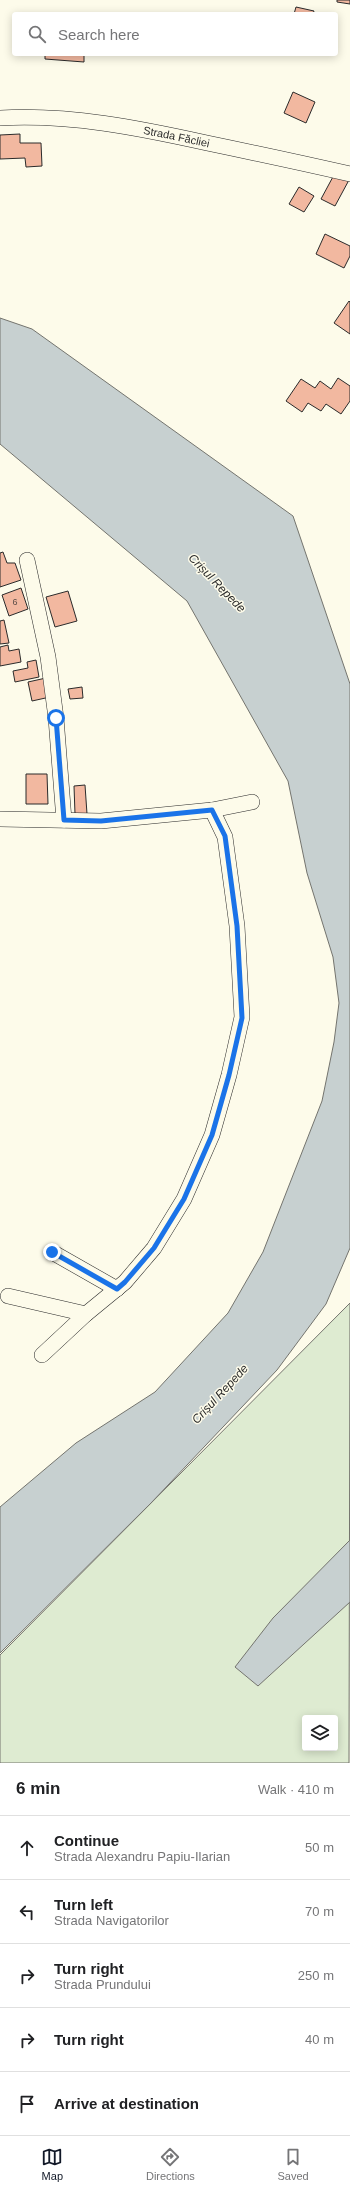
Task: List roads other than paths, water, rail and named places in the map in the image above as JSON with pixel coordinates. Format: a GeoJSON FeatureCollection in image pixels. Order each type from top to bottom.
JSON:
{"type":"FeatureCollection","features":[{"type":"Feature","properties":{"kind":"street","name":"Strada Făcliei"},"geometry":{"type":"LineString","coordinates":[[0,118],[18,117],[73,120],[133,127],[350,174]]}},
{"type":"Feature","properties":{"kind":"street"},"geometry":{"type":"LineString","coordinates":[[27,560],[48,657],[56,718],[64,820]]}},
{"type":"Feature","properties":{"kind":"street"},"geometry":{"type":"LineString","coordinates":[[0,819],[101,821],[212,810],[252,802]]}},
{"type":"Feature","properties":{"kind":"street"},"geometry":{"type":"LineString","coordinates":[[42,1355],[86,1314],[125,1282],[154,1248],[184,1199],[212,1135],[229,1075],[242,1018],[237,926],[225,836],[212,810]]}},
{"type":"Feature","properties":{"kind":"street"},"geometry":{"type":"LineString","coordinates":[[52,1252],[117,1289]]}},
{"type":"Feature","properties":{"kind":"street"},"geometry":{"type":"LineString","coordinates":[[8,1296],[86,1314]]}},
{"type":"Feature","properties":{"kind":"water","name":"Crișul Repede"},"geometry":{"type":"Polygon","coordinates":[[[0,318],[32,329],[293,516],[350,684],[350,1248],[326,1304],[277,1370],[151,1503],[0,1653],[0,1507],[76,1443],[155,1392],[228,1313],[263,1252],[322,1101],[334,1042],[339,1003],[333,957],[307,873],[288,781],[187,601],[0,444],[0,318]]]}},
{"type":"Feature","properties":{"kind":"water"},"geometry":{"type":"Polygon","coordinates":[[[350,1540],[350,1602],[258,1686],[235,1667],[273,1618],[350,1540]]]}}]}
